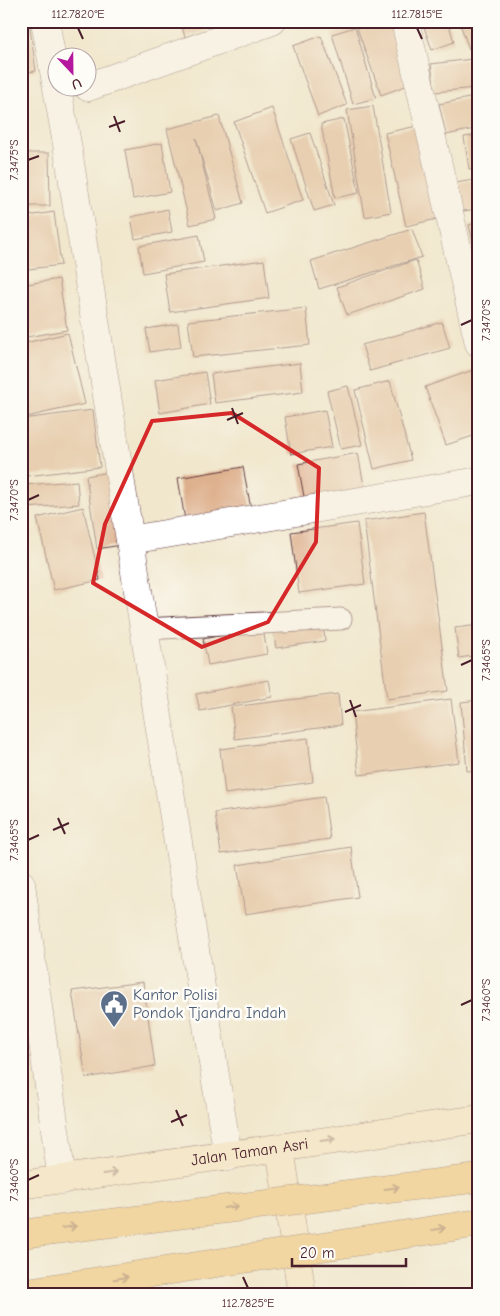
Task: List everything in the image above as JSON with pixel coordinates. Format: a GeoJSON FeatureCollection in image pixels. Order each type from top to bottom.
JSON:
{"type":"FeatureCollection","features":[{"type":"Feature","properties":{"kind":"highway"},"geometry":{"type":"LineString","coordinates":[[21,1234],[479,1178]]}},
{"type":"Feature","properties":{"kind":"highway"},"geometry":{"type":"LineString","coordinates":[[21,1293],[479,1223]]}},
{"type":"Feature","properties":{"kind":"main road","name":"Jalan Taman Asri"},"geometry":{"type":"LineString","coordinates":[[21,1185],[228,1157],[479,1119]]}},
{"type":"Feature","properties":{"kind":"main road"},"geometry":{"type":"LineString","coordinates":[[280,1148],[302,1295]]}},
{"type":"Feature","properties":{"kind":"street"},"geometry":{"type":"LineString","coordinates":[[45,21],[50,48]]}},
{"type":"Feature","properties":{"kind":"street"},"geometry":{"type":"LineString","coordinates":[[98,83],[272,21]]}},
{"type":"Feature","properties":{"kind":"street"},"geometry":{"type":"LineString","coordinates":[[405,21],[479,343]]}},
{"type":"Feature","properties":{"kind":"street"},"geometry":{"type":"LineString","coordinates":[[59,98],[228,1157]]}},
{"type":"Feature","properties":{"kind":"street"},"geometry":{"type":"LineString","coordinates":[[130,540],[479,481]]}},
{"type":"Feature","properties":{"kind":"street"},"geometry":{"type":"LineString","coordinates":[[21,884],[62,1180]]}},
{"type":"Feature","properties":{"kind":"lane"},"geometry":{"type":"LineString","coordinates":[[144,629],[341,619]]}},
{"type":"Feature","properties":{"kind":"highlighted area"},"geometry":{"type":"Polygon","coordinates":[[[232,413],[319,468],[316,542],[268,622],[202,647],[93,583],[105,524],[152,421],[232,413]]]}},
{"type":"Feature","properties":{"kind":"building"},"geometry":{"type":"Polygon","coordinates":[[[21,21],[29,21],[36,71],[21,73],[21,21]]]}},
{"type":"Feature","properties":{"kind":"building"},"geometry":{"type":"Polygon","coordinates":[[[180,21],[231,21],[231,22],[185,37],[180,21]]]}},
{"type":"Feature","properties":{"kind":"building"},"geometry":{"type":"Polygon","coordinates":[[[375,21],[394,21],[416,82],[381,95],[357,28],[375,21]]]}},
{"type":"Feature","properties":{"kind":"building"},"geometry":{"type":"Polygon","coordinates":[[[422,21],[448,21],[454,42],[432,50],[422,21]]]}},
{"type":"Feature","properties":{"kind":"building"},"geometry":{"type":"Polygon","coordinates":[[[459,21],[479,21],[479,46],[469,49],[459,21]]]}},
{"type":"Feature","properties":{"kind":"building"},"geometry":{"type":"Polygon","coordinates":[[[355,27],[376,98],[353,104],[332,34],[355,27]]]}},
{"type":"Feature","properties":{"kind":"building"},"geometry":{"type":"Polygon","coordinates":[[[321,36],[347,105],[318,116],[293,46],[321,36]]]}},
{"type":"Feature","properties":{"kind":"building"},"geometry":{"type":"Polygon","coordinates":[[[472,59],[475,88],[435,92],[431,64],[472,59]]]}},
{"type":"Feature","properties":{"kind":"building"},"geometry":{"type":"Polygon","coordinates":[[[21,91],[26,117],[21,118],[21,91]]]}},
{"type":"Feature","properties":{"kind":"building"},"geometry":{"type":"Polygon","coordinates":[[[479,96],[479,128],[446,135],[439,104],[479,96]]]}},
{"type":"Feature","properties":{"kind":"building"},"geometry":{"type":"Polygon","coordinates":[[[373,106],[391,212],[365,217],[347,110],[373,106]]]}},
{"type":"Feature","properties":{"kind":"building"},"geometry":{"type":"Polygon","coordinates":[[[272,108],[303,200],[265,213],[234,122],[272,108]]]}},
{"type":"Feature","properties":{"kind":"building"},"geometry":{"type":"Polygon","coordinates":[[[219,116],[243,203],[217,211],[196,138],[216,219],[190,225],[167,129],[219,116]]]}},
{"type":"Feature","properties":{"kind":"building"},"geometry":{"type":"Polygon","coordinates":[[[344,119],[359,193],[335,198],[321,124],[344,119]]]}},
{"type":"Feature","properties":{"kind":"building"},"geometry":{"type":"Polygon","coordinates":[[[417,126],[437,219],[406,226],[385,133],[417,126]]]}},
{"type":"Feature","properties":{"kind":"building"},"geometry":{"type":"Polygon","coordinates":[[[310,133],[334,205],[314,211],[291,139],[310,133]]]}},
{"type":"Feature","properties":{"kind":"building"},"geometry":{"type":"Polygon","coordinates":[[[479,135],[479,167],[469,169],[464,137],[479,135]]]}},
{"type":"Feature","properties":{"kind":"building"},"geometry":{"type":"Polygon","coordinates":[[[162,143],[170,192],[133,199],[125,150],[162,143]]]}},
{"type":"Feature","properties":{"kind":"building"},"geometry":{"type":"Polygon","coordinates":[[[21,153],[49,153],[50,206],[21,206],[21,153]]]}},
{"type":"Feature","properties":{"kind":"building"},"geometry":{"type":"Polygon","coordinates":[[[479,179],[479,209],[455,212],[450,184],[479,179]]]}},
{"type":"Feature","properties":{"kind":"building"},"geometry":{"type":"Polygon","coordinates":[[[168,209],[172,232],[135,239],[131,217],[168,209]]]}},
{"type":"Feature","properties":{"kind":"building"},"geometry":{"type":"Polygon","coordinates":[[[54,212],[61,265],[21,270],[21,217],[54,212]]]}},
{"type":"Feature","properties":{"kind":"building"},"geometry":{"type":"Polygon","coordinates":[[[479,222],[479,263],[478,263],[469,225],[479,222]]]}},
{"type":"Feature","properties":{"kind":"building"},"geometry":{"type":"Polygon","coordinates":[[[412,229],[422,257],[319,289],[311,261],[412,229]]]}},
{"type":"Feature","properties":{"kind":"building"},"geometry":{"type":"Polygon","coordinates":[[[199,235],[204,262],[143,273],[139,246],[199,235]]]}},
{"type":"Feature","properties":{"kind":"building"},"geometry":{"type":"Polygon","coordinates":[[[264,260],[269,298],[170,312],[164,274],[264,260]]]}},
{"type":"Feature","properties":{"kind":"building"},"geometry":{"type":"Polygon","coordinates":[[[416,260],[425,289],[347,315],[337,287],[416,260]]]}},
{"type":"Feature","properties":{"kind":"building"},"geometry":{"type":"Polygon","coordinates":[[[59,279],[67,330],[21,338],[21,285],[59,279]]]}},
{"type":"Feature","properties":{"kind":"building"},"geometry":{"type":"Polygon","coordinates":[[[306,308],[310,345],[193,357],[188,321],[306,308]]]}},
{"type":"Feature","properties":{"kind":"building"},"geometry":{"type":"Polygon","coordinates":[[[442,322],[450,348],[370,371],[362,345],[442,322]]]}},
{"type":"Feature","properties":{"kind":"building"},"geometry":{"type":"Polygon","coordinates":[[[178,324],[181,347],[150,352],[146,329],[178,324]]]}},
{"type":"Feature","properties":{"kind":"building"},"geometry":{"type":"Polygon","coordinates":[[[68,333],[85,404],[21,418],[21,344],[68,333]]]}},
{"type":"Feature","properties":{"kind":"building"},"geometry":{"type":"Polygon","coordinates":[[[300,363],[303,392],[215,403],[211,374],[300,363]]]}},
{"type":"Feature","properties":{"kind":"building"},"geometry":{"type":"Polygon","coordinates":[[[473,370],[479,385],[479,434],[446,445],[425,387],[473,370]]]}},
{"type":"Feature","properties":{"kind":"building"},"geometry":{"type":"Polygon","coordinates":[[[205,372],[210,404],[160,413],[155,380],[205,372]]]}},
{"type":"Feature","properties":{"kind":"building"},"geometry":{"type":"Polygon","coordinates":[[[390,381],[411,460],[374,469],[355,390],[390,381]]]}},
{"type":"Feature","properties":{"kind":"building"},"geometry":{"type":"Polygon","coordinates":[[[348,386],[362,445],[341,449],[327,391],[348,386]]]}},
{"type":"Feature","properties":{"kind":"building"},"geometry":{"type":"Polygon","coordinates":[[[93,410],[100,467],[27,476],[21,419],[93,410]]]}},
{"type":"Feature","properties":{"kind":"building"},"geometry":{"type":"Polygon","coordinates":[[[325,410],[332,447],[291,454],[285,417],[325,410]]]}},
{"type":"Feature","properties":{"kind":"building"},"geometry":{"type":"Polygon","coordinates":[[[358,453],[365,491],[305,502],[298,464],[358,453]]]}},
{"type":"Feature","properties":{"kind":"building"},"geometry":{"type":"Polygon","coordinates":[[[243,467],[251,509],[185,520],[178,478],[243,467]]]}},
{"type":"Feature","properties":{"kind":"building"},"geometry":{"type":"Polygon","coordinates":[[[110,472],[121,545],[97,549],[86,476],[110,472]]]}},
{"type":"Feature","properties":{"kind":"building"},"geometry":{"type":"Polygon","coordinates":[[[77,481],[79,504],[26,508],[24,485],[77,481]]]}},
{"type":"Feature","properties":{"kind":"building"},"geometry":{"type":"Polygon","coordinates":[[[83,507],[100,580],[54,590],[37,518],[83,507]]]}},
{"type":"Feature","properties":{"kind":"building"},"geometry":{"type":"Polygon","coordinates":[[[424,512],[448,691],[387,699],[364,521],[424,512]]]}},
{"type":"Feature","properties":{"kind":"building"},"geometry":{"type":"Polygon","coordinates":[[[357,523],[365,584],[299,593],[291,532],[357,523]]]}},
{"type":"Feature","properties":{"kind":"building"},"geometry":{"type":"Polygon","coordinates":[[[323,623],[325,641],[276,648],[273,630],[323,623]]]}},
{"type":"Feature","properties":{"kind":"building"},"geometry":{"type":"Polygon","coordinates":[[[479,625],[479,655],[459,658],[455,628],[479,625]]]}},
{"type":"Feature","properties":{"kind":"building"},"geometry":{"type":"Polygon","coordinates":[[[263,627],[267,654],[208,665],[203,639],[263,627]]]}},
{"type":"Feature","properties":{"kind":"building"},"geometry":{"type":"Polygon","coordinates":[[[269,680],[272,697],[200,711],[196,694],[269,680]]]}},
{"type":"Feature","properties":{"kind":"building"},"geometry":{"type":"Polygon","coordinates":[[[338,694],[341,725],[235,739],[231,707],[338,694]]]}},
{"type":"Feature","properties":{"kind":"building"},"geometry":{"type":"Polygon","coordinates":[[[451,699],[459,762],[359,775],[352,712],[451,699]]]}},
{"type":"Feature","properties":{"kind":"building"},"geometry":{"type":"Polygon","coordinates":[[[479,700],[479,770],[467,771],[461,702],[479,700]]]}},
{"type":"Feature","properties":{"kind":"building"},"geometry":{"type":"Polygon","coordinates":[[[308,738],[313,782],[225,794],[220,749],[308,738]]]}},
{"type":"Feature","properties":{"kind":"building"},"geometry":{"type":"Polygon","coordinates":[[[324,797],[330,839],[221,854],[215,813],[324,797]]]}},
{"type":"Feature","properties":{"kind":"building"},"geometry":{"type":"Polygon","coordinates":[[[351,847],[358,897],[245,914],[237,865],[351,847]]]}},
{"type":"Feature","properties":{"kind":"building","name":"Kantor Polisi Pondok Tjandra Indah"},"geometry":{"type":"Polygon","coordinates":[[[143,982],[155,1066],[86,1078],[72,991],[143,982]]]}},
{"type":"Feature","properties":{"kind":"place","name":"Kantor Polisi Pondok Tjandra Indah"},"geometry":{"type":"Point","coordinates":[114,1028]}}]}
